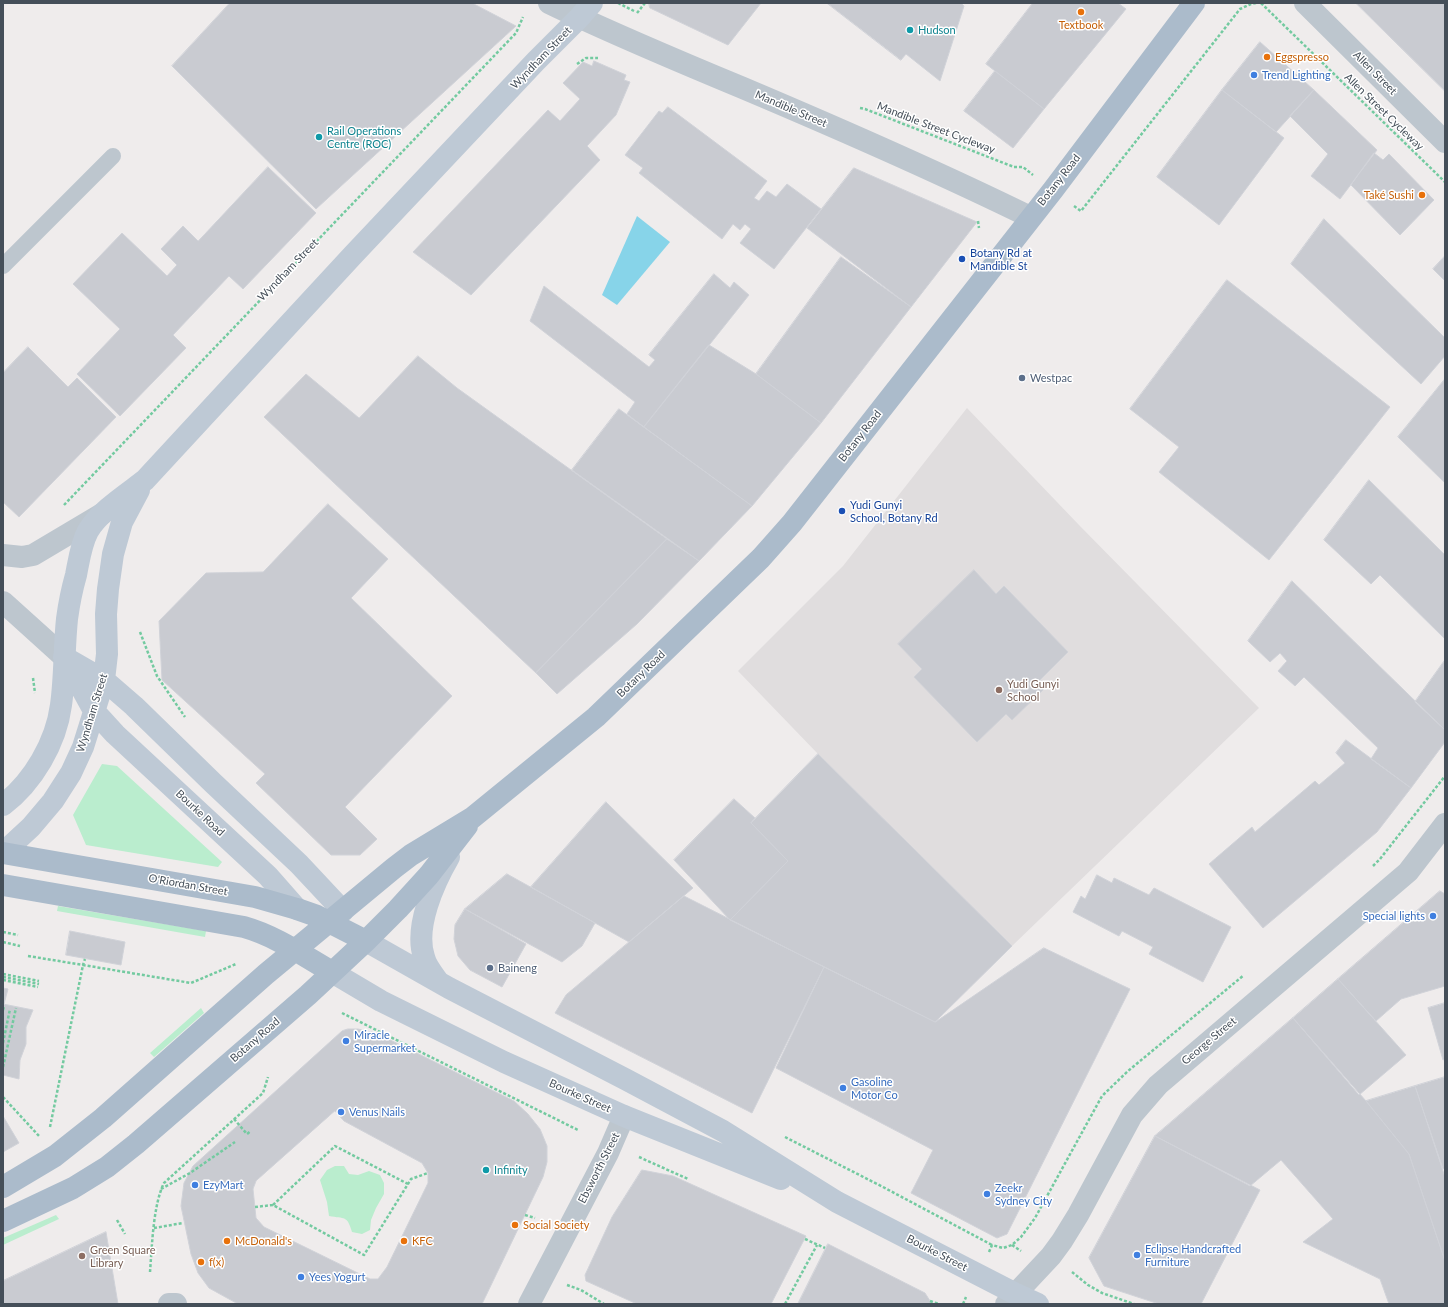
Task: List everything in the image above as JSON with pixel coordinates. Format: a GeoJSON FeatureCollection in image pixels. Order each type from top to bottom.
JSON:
{"type":"FeatureCollection","features":[{"type":"Feature","properties":{"kind":"main road","name":"Botany Road"},"geometry":{"type":"LineString","coordinates":[[3,1187],[63,1150],[141,1085],[295,950],[411,855],[472,818],[596,717],[761,558],[792,523],[995,265],[1194,3]]}},
{"type":"Feature","properties":{"kind":"main road","name":"Wyndham Street"},"geometry":{"type":"LineString","coordinates":[[3,805],[19,792],[36,768],[49,743],[58,718],[61,705],[69,603],[83,544],[91,526],[105,512],[145,480],[353,255],[586,10]]}},
{"type":"Feature","properties":{"kind":"main road","name":"Wyndham Street"},"geometry":{"type":"LineString","coordinates":[[3,853],[36,822],[63,787],[83,747],[104,680],[106,654],[106,614],[113,554],[122,522],[145,480]]}},
{"type":"Feature","properties":{"kind":"main road","name":"Bourke Road"},"geometry":{"type":"LineString","coordinates":[[64,657],[104,680],[134,706],[212,783],[299,864],[328,923],[332,972]]}},
{"type":"Feature","properties":{"kind":"main road","name":"Bourke Road"},"geometry":{"type":"LineString","coordinates":[[64,657],[94,711],[128,747],[268,876],[297,909],[366,941]]}},
{"type":"Feature","properties":{"kind":"main road","name":"Botany Road"},"geometry":{"type":"LineString","coordinates":[[3,1221],[67,1191],[107,1167],[136,1144],[366,941],[430,875],[472,818]]}},
{"type":"Feature","properties":{"kind":"main road"},"geometry":{"type":"LineString","coordinates":[[439,982],[431,972],[423,956],[422,945],[424,919],[438,878],[472,818]]}},
{"type":"Feature","properties":{"kind":"main road","name":"O'Riordan Street"},"geometry":{"type":"LineString","coordinates":[[3,853],[232,892],[297,909]]}},
{"type":"Feature","properties":{"kind":"main road"},"geometry":{"type":"LineString","coordinates":[[3,885],[244,927],[262,932],[332,972]]}},
{"type":"Feature","properties":{"kind":"main road","name":"Bourke Street"},"geometry":{"type":"LineString","coordinates":[[366,941],[439,982],[723,1131],[837,1202],[1011,1299],[1038,1304]]}},
{"type":"Feature","properties":{"kind":"main road","name":"Bourke Street"},"geometry":{"type":"LineString","coordinates":[[332,972],[381,1001],[504,1062],[624,1116],[837,1202]]}},
{"type":"Feature","properties":{"kind":"street","name":"Mandible Street"},"geometry":{"type":"LineString","coordinates":[[550,3],[586,10],[816,119],[992,198],[1030,217]]}},
{"type":"Feature","properties":{"kind":"street","name":"Allen Street"},"geometry":{"type":"LineString","coordinates":[[1305,3],[1445,142]]}},
{"type":"Feature","properties":{"kind":"street"},"geometry":{"type":"LineString","coordinates":[[3,555],[22,557],[33,555],[105,512]]}},
{"type":"Feature","properties":{"kind":"street","name":"Bourke Road"},"geometry":{"type":"LineString","coordinates":[[3,602],[64,657]]}},
{"type":"Feature","properties":{"kind":"street","name":"George Street"},"geometry":{"type":"LineString","coordinates":[[1011,1299],[1051,1256],[1070,1229],[1132,1114],[1145,1098],[1158,1085],[1408,872],[1445,824]]}},
{"type":"Feature","properties":{"kind":"street","name":"Ebsworth Street"},"geometry":{"type":"LineString","coordinates":[[530,1304],[608,1153],[624,1116]]}},
{"type":"Feature","properties":{"kind":"street"},"geometry":{"type":"LineString","coordinates":[[169,1304],[176,1304]]}},
{"type":"Feature","properties":{"kind":"lane"},"geometry":{"type":"LineString","coordinates":[[3,266],[113,156]]}},
{"type":"Feature","properties":{"kind":"path"},"geometry":{"type":"LineString","coordinates":[[637,13],[645,3]]}},
{"type":"Feature","properties":{"kind":"path"},"geometry":{"type":"LineString","coordinates":[[1081,211],[1240,9],[1256,3]]}},
{"type":"Feature","properties":{"kind":"path","name":"Allen Street Cycleway"},"geometry":{"type":"LineString","coordinates":[[1261,3],[1445,182]]}},
{"type":"Feature","properties":{"kind":"path","name":"Wyndham Street"},"geometry":{"type":"LineString","coordinates":[[61,507],[516,34],[523,17]]}},
{"type":"Feature","properties":{"kind":"path"},"geometry":{"type":"LineString","coordinates":[[577,64],[586,58],[598,58]]}},
{"type":"Feature","properties":{"kind":"path","name":"Mandible Street Cycleway"},"geometry":{"type":"LineString","coordinates":[[857,108],[865,109],[1014,167],[1023,167]]}},
{"type":"Feature","properties":{"kind":"path"},"geometry":{"type":"LineString","coordinates":[[140,632],[157,676],[187,721]]}},
{"type":"Feature","properties":{"kind":"path"},"geometry":{"type":"LineString","coordinates":[[33,678],[36,699]]}},
{"type":"Feature","properties":{"kind":"path"},"geometry":{"type":"LineString","coordinates":[[3,932],[18,935]]}},
{"type":"Feature","properties":{"kind":"path"},"geometry":{"type":"LineString","coordinates":[[3,942],[20,946]]}},
{"type":"Feature","properties":{"kind":"path"},"geometry":{"type":"LineString","coordinates":[[28,956],[191,983],[239,963]]}},
{"type":"Feature","properties":{"kind":"path"},"geometry":{"type":"LineString","coordinates":[[50,1131],[85,959]]}},
{"type":"Feature","properties":{"kind":"path"},"geometry":{"type":"LineString","coordinates":[[3,977],[39,984],[3,977]]}},
{"type":"Feature","properties":{"kind":"path"},"geometry":{"type":"LineString","coordinates":[[3,1042],[10,1008]]}},
{"type":"Feature","properties":{"kind":"path"},"geometry":{"type":"LineString","coordinates":[[3,1067],[16,1008]]}},
{"type":"Feature","properties":{"kind":"path"},"geometry":{"type":"LineString","coordinates":[[342,1013],[578,1130]]}},
{"type":"Feature","properties":{"kind":"path"},"geometry":{"type":"LineString","coordinates":[[150,1272],[154,1228],[160,1189],[164,1182],[263,1093],[268,1077]]}},
{"type":"Feature","properties":{"kind":"path"},"geometry":{"type":"LineString","coordinates":[[3,1097],[41,1138]]}},
{"type":"Feature","properties":{"kind":"path"},"geometry":{"type":"LineString","coordinates":[[234,1119],[247,1134],[251,1131]]}},
{"type":"Feature","properties":{"kind":"path"},"geometry":{"type":"LineString","coordinates":[[160,1189],[190,1173],[235,1142]]}},
{"type":"Feature","properties":{"kind":"path"},"geometry":{"type":"LineString","coordinates":[[273,1205],[335,1146],[408,1184]]}},
{"type":"Feature","properties":{"kind":"path"},"geometry":{"type":"LineString","coordinates":[[639,1157],[688,1179]]}},
{"type":"Feature","properties":{"kind":"path"},"geometry":{"type":"LineString","coordinates":[[255,1207],[273,1205],[364,1255],[411,1179],[428,1173]]}},
{"type":"Feature","properties":{"kind":"path"},"geometry":{"type":"LineString","coordinates":[[525,1215],[535,1218]]}},
{"type":"Feature","properties":{"kind":"path"},"geometry":{"type":"LineString","coordinates":[[990,1252],[992,1245],[1003,1248],[1012,1245],[1021,1237],[1035,1218]]}},
{"type":"Feature","properties":{"kind":"path"},"geometry":{"type":"LineString","coordinates":[[118,1220],[125,1234]]}},
{"type":"Feature","properties":{"kind":"path"},"geometry":{"type":"LineString","coordinates":[[154,1228],[184,1223]]}},
{"type":"Feature","properties":{"kind":"path"},"geometry":{"type":"LineString","coordinates":[[805,1239],[826,1248]]}},
{"type":"Feature","properties":{"kind":"path"},"geometry":{"type":"LineString","coordinates":[[785,1304],[817,1245]]}},
{"type":"Feature","properties":{"kind":"path"},"geometry":{"type":"LineString","coordinates":[[1012,1245],[1021,1251]]}},
{"type":"Feature","properties":{"kind":"path"},"geometry":{"type":"LineString","coordinates":[[1070,1270],[1088,1285],[1102,1293],[1134,1304]]}},
{"type":"Feature","properties":{"kind":"path"},"geometry":{"type":"LineString","coordinates":[[581,1290],[604,1304]]}},
{"type":"Feature","properties":{"kind":"path"},"geometry":{"type":"LineString","coordinates":[[930,1301],[939,1304]]}},
{"type":"Feature","properties":{"kind":"shaded area","name":"Yudi Gunyi School"},"geometry":{"type":"Polygon","coordinates":[[[967,408],[1079,525],[1259,708],[1012,946],[818,754],[738,671],[843,566],[967,408]]]}},
{"type":"Feature","properties":{"kind":"green space"},"geometry":{"type":"Polygon","coordinates":[[[102,764],[117,766],[222,862],[218,867],[86,845],[73,815],[102,764]]]}},
{"type":"Feature","properties":{"kind":"green space"},"geometry":{"type":"Polygon","coordinates":[[[58,906],[206,931],[205,937],[57,911],[58,906]]]}},
{"type":"Feature","properties":{"kind":"green space"},"geometry":{"type":"Polygon","coordinates":[[[201,1008],[204,1013],[154,1057],[150,1053],[201,1008]]]}},
{"type":"Feature","properties":{"kind":"green space"},"geometry":{"type":"Polygon","coordinates":[[[335,1166],[344,1166],[349,1174],[358,1175],[369,1171],[380,1175],[384,1183],[384,1194],[371,1220],[370,1230],[362,1234],[352,1232],[347,1220],[329,1216],[327,1202],[320,1180],[327,1170],[335,1166]]]}},
{"type":"Feature","properties":{"kind":"green space"},"geometry":{"type":"Polygon","coordinates":[[[56,1215],[59,1219],[3,1245],[3,1238],[56,1215]]]}},
{"type":"Feature","properties":{"kind":"water"},"geometry":{"type":"Polygon","coordinates":[[[637,216],[670,242],[617,305],[602,295],[637,216]]]}},
{"type":"Feature","properties":{"kind":"building","name":"Rail Operations Centre (ROC)"},"geometry":{"type":"Polygon","coordinates":[[[230,3],[472,3],[516,26],[316,209],[172,66],[230,3]]]}},
{"type":"Feature","properties":{"kind":"building"},"geometry":{"type":"Polygon","coordinates":[[[649,3],[761,3],[728,45],[650,8],[649,3]]]}},
{"type":"Feature","properties":{"kind":"building","name":"Hudson"},"geometry":{"type":"Polygon","coordinates":[[[827,3],[961,3],[964,6],[940,81],[906,54],[901,60],[827,3]]]}},
{"type":"Feature","properties":{"kind":"building"},"geometry":{"type":"Polygon","coordinates":[[[1033,3],[1118,3],[1126,9],[1044,109],[986,64],[1033,3]]]}},
{"type":"Feature","properties":{"kind":"building"},"geometry":{"type":"Polygon","coordinates":[[[1356,3],[1445,3],[1445,91],[1356,3]]]}},
{"type":"Feature","properties":{"kind":"building"},"geometry":{"type":"Polygon","coordinates":[[[1260,42],[1314,90],[1276,132],[1222,90],[1260,42]]]}},
{"type":"Feature","properties":{"kind":"building"},"geometry":{"type":"Polygon","coordinates":[[[594,61],[626,75],[624,80],[630,82],[616,115],[587,146],[600,160],[471,295],[413,252],[548,110],[560,121],[580,99],[563,83],[583,62],[592,66],[594,61]]]}},
{"type":"Feature","properties":{"kind":"building"},"geometry":{"type":"Polygon","coordinates":[[[995,71],[1044,109],[1013,148],[964,111],[995,71]]]}},
{"type":"Feature","properties":{"kind":"building"},"geometry":{"type":"Polygon","coordinates":[[[1222,90],[1284,138],[1219,225],[1157,177],[1222,90]]]}},
{"type":"Feature","properties":{"kind":"building"},"geometry":{"type":"Polygon","coordinates":[[[1314,90],[1377,150],[1340,199],[1311,176],[1328,154],[1290,116],[1314,90]]]}},
{"type":"Feature","properties":{"kind":"building"},"geometry":{"type":"Polygon","coordinates":[[[668,107],[767,181],[754,198],[759,201],[767,191],[776,197],[787,184],[821,209],[774,269],[740,243],[751,229],[745,224],[740,230],[733,224],[722,239],[639,173],[643,168],[625,155],[659,111],[662,113],[668,107]]]}},
{"type":"Feature","properties":{"kind":"building"},"geometry":{"type":"Polygon","coordinates":[[[1374,153],[1383,160],[1389,154],[1434,200],[1400,235],[1351,185],[1374,153]]]}},
{"type":"Feature","properties":{"kind":"building"},"geometry":{"type":"Polygon","coordinates":[[[268,167],[316,213],[243,289],[229,276],[173,335],[186,348],[120,416],[77,374],[120,329],[73,284],[122,233],[167,276],[177,265],[161,249],[183,226],[198,241],[268,167]]]}},
{"type":"Feature","properties":{"kind":"building"},"geometry":{"type":"Polygon","coordinates":[[[854,168],[977,222],[911,307],[807,228],[854,168]]]}},
{"type":"Feature","properties":{"kind":"building"},"geometry":{"type":"Polygon","coordinates":[[[1324,219],[1445,338],[1445,356],[1421,384],[1291,264],[1324,219]]]}},
{"type":"Feature","properties":{"kind":"building"},"geometry":{"type":"Polygon","coordinates":[[[1445,256],[1445,281],[1433,269],[1445,256]]]}},
{"type":"Feature","properties":{"kind":"building"},"geometry":{"type":"Polygon","coordinates":[[[841,257],[911,307],[821,423],[756,374],[841,257]]]}},
{"type":"Feature","properties":{"kind":"building"},"geometry":{"type":"Polygon","coordinates":[[[714,274],[730,288],[734,282],[749,295],[644,427],[627,414],[635,402],[530,321],[544,286],[649,367],[655,360],[649,355],[714,274]]]}},
{"type":"Feature","properties":{"kind":"building"},"geometry":{"type":"Polygon","coordinates":[[[1227,280],[1390,407],[1269,560],[1159,472],[1179,447],[1130,409],[1227,280]]]}},
{"type":"Feature","properties":{"kind":"building"},"geometry":{"type":"Polygon","coordinates":[[[709,345],[756,374],[821,423],[752,506],[644,427],[709,345]]]}},
{"type":"Feature","properties":{"kind":"building"},"geometry":{"type":"Polygon","coordinates":[[[28,347],[68,387],[77,378],[116,417],[19,517],[3,502],[3,373],[28,347]]]}},
{"type":"Feature","properties":{"kind":"building"},"geometry":{"type":"Polygon","coordinates":[[[418,356],[457,388],[667,539],[536,673],[264,417],[306,374],[359,418],[418,356]]]}},
{"type":"Feature","properties":{"kind":"building"},"geometry":{"type":"Polygon","coordinates":[[[1445,379],[1445,483],[1398,437],[1445,379]]]}},
{"type":"Feature","properties":{"kind":"building"},"geometry":{"type":"Polygon","coordinates":[[[619,409],[752,506],[699,561],[572,470],[619,409]]]}},
{"type":"Feature","properties":{"kind":"building"},"geometry":{"type":"Polygon","coordinates":[[[1369,480],[1445,555],[1445,639],[1380,575],[1371,584],[1324,540],[1369,480]]]}},
{"type":"Feature","properties":{"kind":"building"},"geometry":{"type":"Polygon","coordinates":[[[328,504],[388,559],[351,598],[452,696],[345,807],[377,839],[360,855],[331,855],[256,783],[265,774],[162,680],[159,621],[206,573],[263,572],[328,504]]]}},
{"type":"Feature","properties":{"kind":"building"},"geometry":{"type":"Polygon","coordinates":[[[667,539],[699,561],[637,624],[557,694],[536,673],[667,539]]]}},
{"type":"Feature","properties":{"kind":"building"},"geometry":{"type":"Polygon","coordinates":[[[974,570],[996,594],[1004,586],[1068,652],[1040,680],[1046,687],[1012,720],[1006,714],[977,742],[914,677],[922,669],[898,644],[974,570]]]}},
{"type":"Feature","properties":{"kind":"building"},"geometry":{"type":"Polygon","coordinates":[[[1292,581],[1445,730],[1445,742],[1411,788],[1371,759],[1378,748],[1304,677],[1295,686],[1278,671],[1287,661],[1280,653],[1270,662],[1248,641],[1292,581]]]}},
{"type":"Feature","properties":{"kind":"building"},"geometry":{"type":"Polygon","coordinates":[[[1445,660],[1445,730],[1415,702],[1445,660]]]}},
{"type":"Feature","properties":{"kind":"building"},"geometry":{"type":"Polygon","coordinates":[[[1346,740],[1411,788],[1377,832],[1263,928],[1209,864],[1252,827],[1255,832],[1315,781],[1319,785],[1345,763],[1336,753],[1346,740]]]}},
{"type":"Feature","properties":{"kind":"building"},"geometry":{"type":"Polygon","coordinates":[[[818,754],[1012,946],[935,1022],[730,920],[788,861],[751,823],[818,754]]]}},
{"type":"Feature","properties":{"kind":"building"},"geometry":{"type":"Polygon","coordinates":[[[734,799],[755,818],[751,823],[788,861],[730,920],[674,860],[734,799]]]}},
{"type":"Feature","properties":{"kind":"building"},"geometry":{"type":"Polygon","coordinates":[[[606,802],[693,888],[629,942],[531,887],[606,802]]]}},
{"type":"Feature","properties":{"kind":"building"},"geometry":{"type":"Polygon","coordinates":[[[507,874],[595,923],[582,946],[562,962],[465,909],[507,874]]]}},
{"type":"Feature","properties":{"kind":"building"},"geometry":{"type":"Polygon","coordinates":[[[1097,875],[1112,883],[1114,878],[1149,895],[1154,888],[1231,927],[1203,982],[1149,954],[1153,947],[1122,931],[1119,936],[1073,912],[1081,896],[1085,899],[1097,875]]]}},
{"type":"Feature","properties":{"kind":"building"},"geometry":{"type":"Polygon","coordinates":[[[1440,891],[1445,894],[1445,986],[1401,999],[1376,1021],[1338,979],[1440,891]]]}},
{"type":"Feature","properties":{"kind":"building"},"geometry":{"type":"Polygon","coordinates":[[[684,896],[824,967],[752,1113],[555,1013],[566,995],[684,896]]]}},
{"type":"Feature","properties":{"kind":"building"},"geometry":{"type":"Polygon","coordinates":[[[465,909],[526,944],[502,987],[470,970],[458,956],[454,939],[455,925],[465,909]]]}},
{"type":"Feature","properties":{"kind":"building"},"geometry":{"type":"Polygon","coordinates":[[[70,931],[125,942],[121,965],[66,955],[70,931]]]}},
{"type":"Feature","properties":{"kind":"building"},"geometry":{"type":"Polygon","coordinates":[[[1044,948],[1130,989],[1007,1234],[997,1238],[911,1193],[933,1150],[776,1068],[824,967],[935,1022],[1044,948]]]}},
{"type":"Feature","properties":{"kind":"building"},"geometry":{"type":"Polygon","coordinates":[[[1338,979],[1406,1055],[1359,1095],[1293,1018],[1338,979]]]}},
{"type":"Feature","properties":{"kind":"building"},"geometry":{"type":"Polygon","coordinates":[[[3,988],[8,989],[4,1004],[3,1004],[3,988]]]}},
{"type":"Feature","properties":{"kind":"building"},"geometry":{"type":"Polygon","coordinates":[[[1445,1003],[1445,1059],[1443,1060],[1428,1008],[1445,1003]]]}},
{"type":"Feature","properties":{"kind":"building"},"geometry":{"type":"Polygon","coordinates":[[[3,1004],[33,1010],[26,1027],[26,1044],[20,1060],[19,1079],[3,1075],[3,1004]]]}},
{"type":"Feature","properties":{"kind":"building"},"geometry":{"type":"Polygon","coordinates":[[[1293,1018],[1366,1101],[1409,1154],[1445,1261],[1445,1304],[1389,1304],[1380,1279],[1303,1242],[1333,1219],[1281,1160],[1250,1186],[1155,1136],[1293,1018]]]}},
{"type":"Feature","properties":{"kind":"building","name":"Infinity"},"geometry":{"type":"Polygon","coordinates":[[[348,1029],[358,1029],[376,1033],[514,1101],[528,1114],[540,1129],[547,1146],[547,1162],[543,1177],[482,1304],[238,1304],[209,1288],[198,1273],[191,1254],[181,1206],[184,1183],[193,1166],[342,1031],[348,1029]],[[335,1111],[256,1181],[253,1189],[256,1218],[264,1227],[370,1279],[378,1279],[387,1267],[428,1183],[428,1173],[422,1163],[344,1121],[335,1111]]]}},
{"type":"Feature","properties":{"kind":"building"},"geometry":{"type":"Polygon","coordinates":[[[1445,1077],[1445,1168],[1443,1169],[1415,1086],[1445,1077]]]}},
{"type":"Feature","properties":{"kind":"building"},"geometry":{"type":"Polygon","coordinates":[[[1415,1086],[1445,1177],[1445,1261],[1409,1154],[1366,1101],[1415,1086]]]}},
{"type":"Feature","properties":{"kind":"building"},"geometry":{"type":"Polygon","coordinates":[[[3,1116],[19,1143],[3,1152],[3,1116]]]}},
{"type":"Feature","properties":{"kind":"building"},"geometry":{"type":"Polygon","coordinates":[[[1155,1136],[1260,1190],[1201,1304],[1159,1304],[1104,1286],[1089,1258],[1155,1136]]]}},
{"type":"Feature","properties":{"kind":"building"},"geometry":{"type":"Polygon","coordinates":[[[642,1170],[673,1176],[806,1236],[771,1304],[637,1304],[586,1281],[585,1275],[612,1217],[642,1170]]]}},
{"type":"Feature","properties":{"kind":"building","name":"Green Square Library"},"geometry":{"type":"Polygon","coordinates":[[[106,1232],[118,1304],[3,1304],[3,1281],[106,1232]]]}},
{"type":"Feature","properties":{"kind":"building"},"geometry":{"type":"Polygon","coordinates":[[[828,1244],[925,1293],[932,1304],[798,1304],[828,1244]]]}},
{"type":"Feature","properties":{"kind":"place","name":"Textbook"},"geometry":{"type":"Point","coordinates":[1081,12]}},
{"type":"Feature","properties":{"kind":"place","name":"Hudson"},"geometry":{"type":"Point","coordinates":[910,30]}},
{"type":"Feature","properties":{"kind":"place","name":"Eggspresso"},"geometry":{"type":"Point","coordinates":[1267,57]}},
{"type":"Feature","properties":{"kind":"place","name":"Trend Lighting"},"geometry":{"type":"Point","coordinates":[1254,75]}},
{"type":"Feature","properties":{"kind":"place","name":"Rail Operations Centre (ROC)"},"geometry":{"type":"Point","coordinates":[319,137]}},
{"type":"Feature","properties":{"kind":"place","name":"Také Sushi"},"geometry":{"type":"Point","coordinates":[1422,195]}},
{"type":"Feature","properties":{"kind":"place","name":"Botany Rd at Mandible St"},"geometry":{"type":"Point","coordinates":[962,259]}},
{"type":"Feature","properties":{"kind":"place","name":"Westpac"},"geometry":{"type":"Point","coordinates":[1022,378]}},
{"type":"Feature","properties":{"kind":"place","name":"Yudi Gunyi School, Botany Rd"},"geometry":{"type":"Point","coordinates":[842,511]}},
{"type":"Feature","properties":{"kind":"place","name":"Yudi Gunyi School"},"geometry":{"type":"Point","coordinates":[999,690]}},
{"type":"Feature","properties":{"kind":"place","name":"Special lights"},"geometry":{"type":"Point","coordinates":[1433,916]}},
{"type":"Feature","properties":{"kind":"place","name":"Baineng"},"geometry":{"type":"Point","coordinates":[490,968]}},
{"type":"Feature","properties":{"kind":"place","name":"Miracle Supermarket"},"geometry":{"type":"Point","coordinates":[346,1041]}},
{"type":"Feature","properties":{"kind":"place","name":"Gasoline Motor Co"},"geometry":{"type":"Point","coordinates":[843,1088]}},
{"type":"Feature","properties":{"kind":"place","name":"Venus Nails"},"geometry":{"type":"Point","coordinates":[341,1112]}},
{"type":"Feature","properties":{"kind":"place","name":"Infinity"},"geometry":{"type":"Point","coordinates":[486,1170]}},
{"type":"Feature","properties":{"kind":"place","name":"EzyMart"},"geometry":{"type":"Point","coordinates":[195,1185]}},
{"type":"Feature","properties":{"kind":"place","name":"Zeekr Sydney City"},"geometry":{"type":"Point","coordinates":[987,1194]}},
{"type":"Feature","properties":{"kind":"place","name":"Social Society"},"geometry":{"type":"Point","coordinates":[515,1225]}},
{"type":"Feature","properties":{"kind":"place","name":"McDonald's"},"geometry":{"type":"Point","coordinates":[227,1241]}},
{"type":"Feature","properties":{"kind":"place","name":"KFC"},"geometry":{"type":"Point","coordinates":[404,1241]}},
{"type":"Feature","properties":{"kind":"place","name":"Eclipse Handcrafted Furniture"},"geometry":{"type":"Point","coordinates":[1137,1255]}},
{"type":"Feature","properties":{"kind":"place","name":"Green Square Library"},"geometry":{"type":"Point","coordinates":[82,1256]}},
{"type":"Feature","properties":{"kind":"place","name":"f(x)"},"geometry":{"type":"Point","coordinates":[201,1262]}},
{"type":"Feature","properties":{"kind":"place","name":"Yees Yogurt"},"geometry":{"type":"Point","coordinates":[301,1277]}}]}
